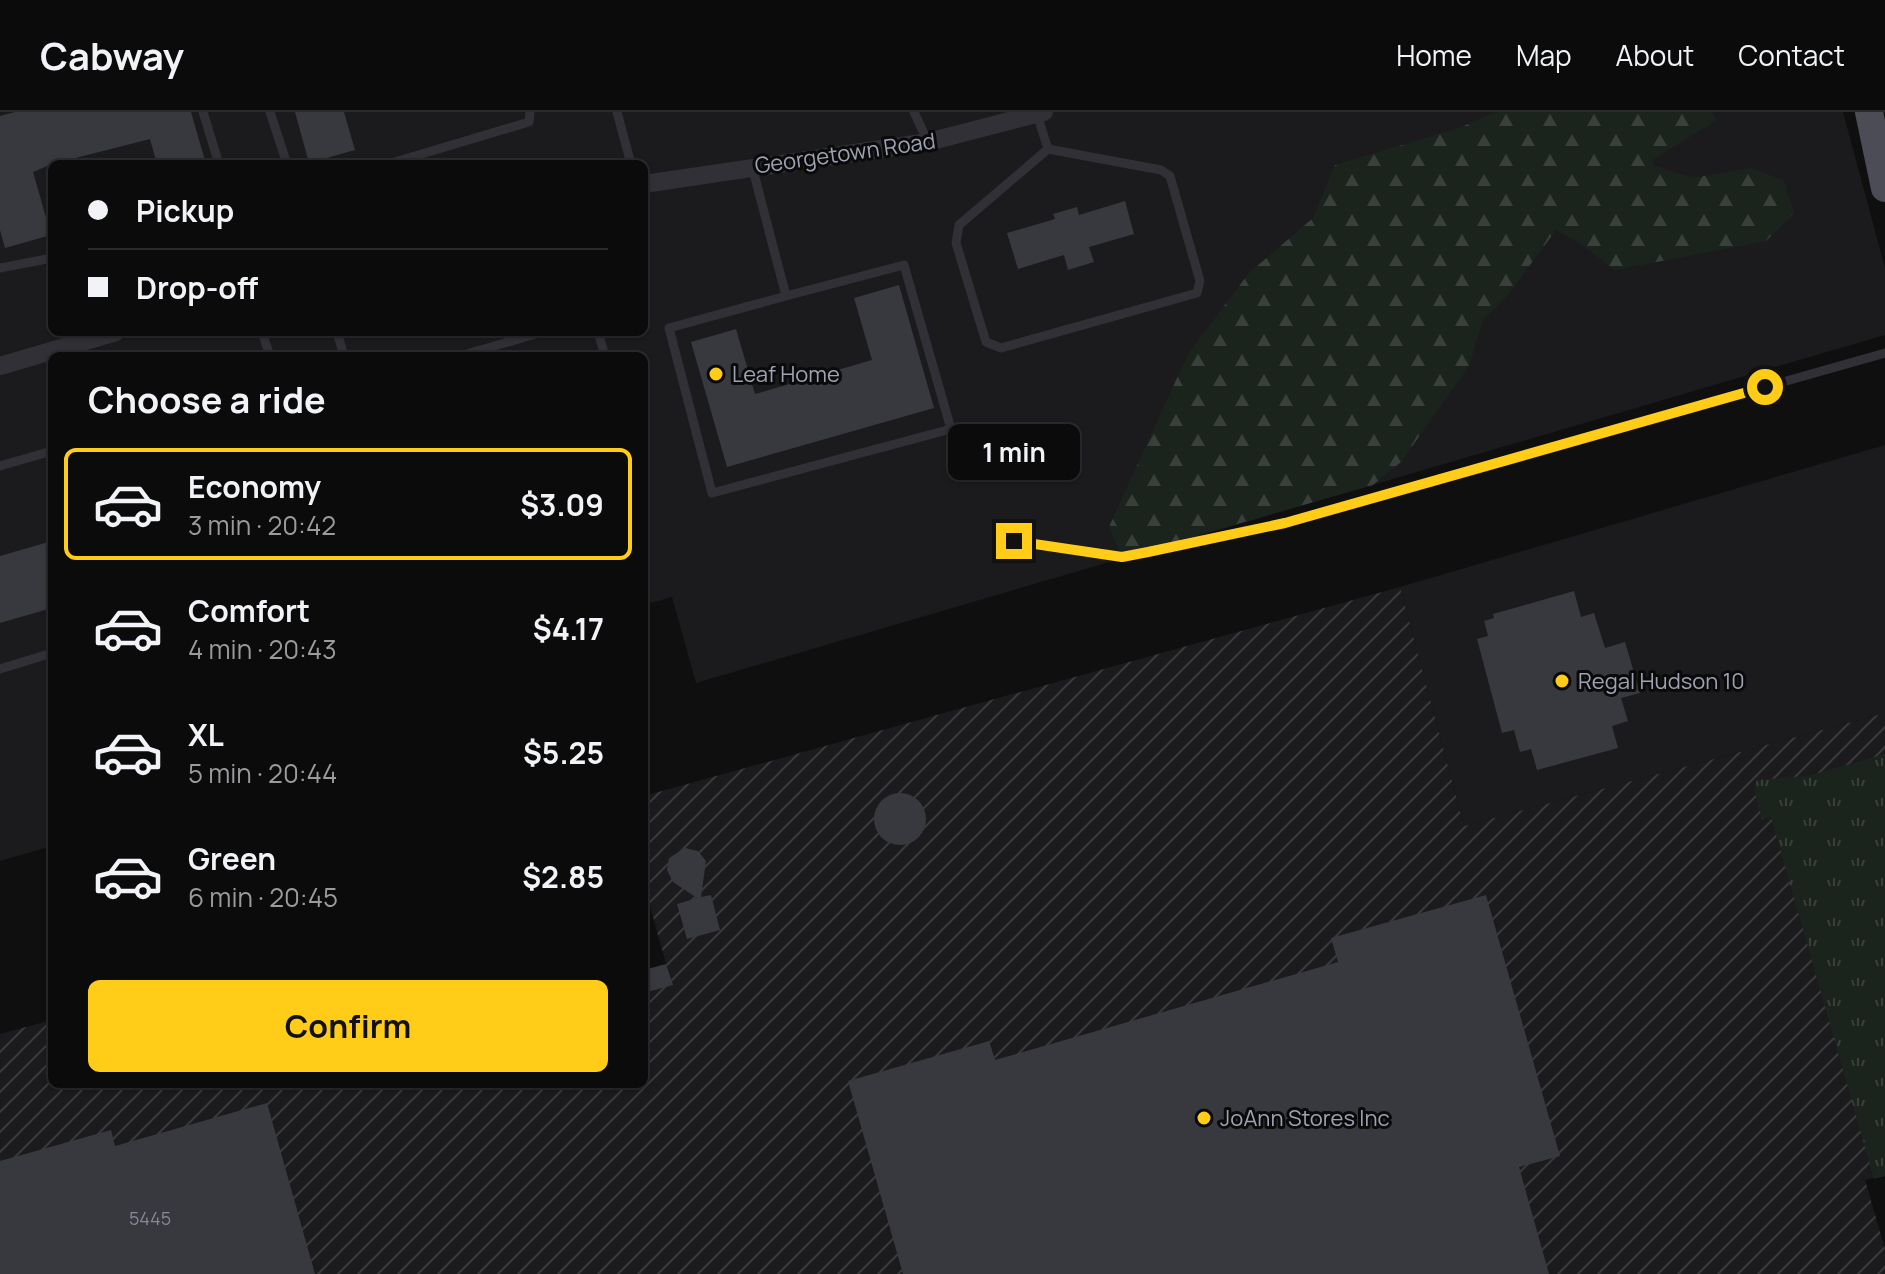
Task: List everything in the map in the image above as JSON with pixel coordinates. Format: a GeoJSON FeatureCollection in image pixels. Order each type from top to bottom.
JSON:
{"type":"FeatureCollection","features":[{"type":"Feature","properties":{"kind":"main road"},"geometry":{"type":"LineString","coordinates":[[1869,112],[1885,188]]}},
{"type":"Feature","properties":{"kind":"street","name":"Georgetown Road"},"geometry":{"type":"LineString","coordinates":[[648,183],[928,142],[1041,113]]}},
{"type":"Feature","properties":{"kind":"street"},"geometry":{"type":"LineString","coordinates":[[0,366],[102,336]]}},
{"type":"Feature","properties":{"kind":"lane"},"geometry":{"type":"LineString","coordinates":[[203,112],[218,160]]}},
{"type":"Feature","properties":{"kind":"lane"},"geometry":{"type":"LineString","coordinates":[[270,112],[286,160]]}},
{"type":"Feature","properties":{"kind":"lane"},"geometry":{"type":"LineString","coordinates":[[417,160],[529,122],[530,112]]}},
{"type":"Feature","properties":{"kind":"lane"},"geometry":{"type":"LineString","coordinates":[[617,112],[630,160]]}},
{"type":"Feature","properties":{"kind":"lane"},"geometry":{"type":"LineString","coordinates":[[914,112],[928,142]]}},
{"type":"Feature","properties":{"kind":"lane"},"geometry":{"type":"LineString","coordinates":[[1041,113],[1048,149]]}},
{"type":"Feature","properties":{"kind":"lane"},"geometry":{"type":"LineString","coordinates":[[1048,149],[1161,170],[1170,176],[1200,281],[1197,293],[1001,348],[986,342],[956,243],[959,225],[1048,149]]}},
{"type":"Feature","properties":{"kind":"lane"},"geometry":{"type":"LineString","coordinates":[[752,166],[786,296]]}},
{"type":"Feature","properties":{"kind":"lane"},"geometry":{"type":"LineString","coordinates":[[0,268],[48,259]]}},
{"type":"Feature","properties":{"kind":"lane"},"geometry":{"type":"LineString","coordinates":[[904,265],[951,429],[712,493],[669,328],[786,296],[904,265]]}},
{"type":"Feature","properties":{"kind":"lane"},"geometry":{"type":"LineString","coordinates":[[474,352],[528,336]]}},
{"type":"Feature","properties":{"kind":"lane"},"geometry":{"type":"LineString","coordinates":[[1014,541],[1122,557],[1285,523],[1885,353]]}},
{"type":"Feature","properties":{"kind":"lane"},"geometry":{"type":"LineString","coordinates":[[0,466],[48,452]]}},
{"type":"Feature","properties":{"kind":"lane"},"geometry":{"type":"LineString","coordinates":[[0,669],[48,654]]}},
{"type":"Feature","properties":{"kind":"shaded area"},"geometry":{"type":"Polygon","coordinates":[[[0,112],[1843,112],[1885,268],[1885,335],[696,683],[672,597],[648,604],[648,352],[48,352],[48,847],[0,861],[0,112]]]}},
{"type":"Feature","properties":{"kind":"shaded area"},"geometry":{"type":"Polygon","coordinates":[[[1885,445],[1885,713],[1464,826],[1400,587],[1885,445]]]}},
{"type":"Feature","properties":{"kind":"shaded area"},"geometry":{"type":"Polygon","coordinates":[[[1400,587],[1464,826],[1885,713],[1885,1174],[1865,1180],[1885,1249],[1885,1274],[0,1274],[0,1034],[48,1021],[48,1088],[648,1088],[648,992],[672,985],[648,899],[648,795],[1400,587]]]}},
{"type":"Feature","properties":{"kind":"green space"},"geometry":{"type":"Polygon","coordinates":[[[1496,112],[1711,112],[1717,120],[1652,160],[1653,165],[1692,178],[1752,168],[1784,181],[1794,213],[1766,241],[1615,270],[1580,243],[1556,230],[1507,296],[1483,320],[1469,366],[1401,462],[1373,485],[1122,557],[1109,527],[1188,354],[1249,273],[1313,218],[1335,165],[1459,128],[1496,112]]]}},
{"type":"Feature","properties":{"kind":"green space"},"geometry":{"type":"Polygon","coordinates":[[[1885,754],[1885,1176],[1874,1179],[1771,817],[1762,819],[1754,789],[1757,780],[1808,776],[1885,754]]]}},
{"type":"Feature","properties":{"kind":"building"},"geometry":{"type":"Polygon","coordinates":[[[15,112],[191,112],[205,160],[156,160],[150,139],[68,160],[48,160],[48,166],[33,172],[48,224],[48,236],[5,248],[0,230],[0,116],[15,112]]]}},
{"type":"Feature","properties":{"kind":"building"},"geometry":{"type":"Polygon","coordinates":[[[295,112],[344,112],[355,150],[308,160],[295,112]]]}},
{"type":"Feature","properties":{"kind":"building"},"geometry":{"type":"Polygon","coordinates":[[[1125,201],[1134,234],[1089,247],[1094,262],[1068,270],[1064,255],[1018,269],[1007,233],[1055,219],[1053,214],[1077,207],[1079,215],[1125,201]]]}},
{"type":"Feature","properties":{"kind":"building"},"geometry":{"type":"Polygon","coordinates":[[[899,285],[934,408],[727,467],[691,342],[736,329],[755,394],[872,360],[854,298],[899,285]]]}},
{"type":"Feature","properties":{"kind":"building"},"geometry":{"type":"Polygon","coordinates":[[[48,542],[48,609],[0,623],[0,556],[48,542]]]}},
{"type":"Feature","properties":{"kind":"building","name":"Regal Hudson 10"},"geometry":{"type":"Polygon","coordinates":[[[1574,591],[1581,617],[1594,613],[1605,648],[1625,642],[1640,693],[1621,698],[1628,721],[1612,726],[1618,748],[1537,770],[1531,749],[1520,752],[1514,730],[1502,733],[1477,639],[1488,636],[1484,621],[1494,618],[1493,614],[1574,591]]]}},
{"type":"Feature","properties":{"kind":"building"},"geometry":{"type":"Polygon","coordinates":[[[900,793],[919,800],[926,819],[919,838],[900,845],[881,838],[874,819],[881,800],[900,793]]]}},
{"type":"Feature","properties":{"kind":"building"},"geometry":{"type":"Polygon","coordinates":[[[685,848],[698,851],[706,861],[701,897],[711,895],[720,930],[687,939],[677,904],[697,898],[673,882],[667,870],[669,858],[685,848]]]}},
{"type":"Feature","properties":{"kind":"building","name":"JoAnn Stores Inc"},"geometry":{"type":"Polygon","coordinates":[[[1486,895],[1560,1156],[1519,1167],[1549,1274],[903,1274],[848,1081],[989,1041],[995,1060],[1338,962],[1331,938],[1486,895]]]}},
{"type":"Feature","properties":{"kind":"building"},"geometry":{"type":"Polygon","coordinates":[[[666,964],[673,985],[648,992],[648,969],[666,964]]]}},
{"type":"Feature","properties":{"kind":"building"},"geometry":{"type":"Polygon","coordinates":[[[267,1103],[315,1274],[0,1274],[0,1161],[111,1130],[115,1146],[267,1103]]]}},
{"type":"Feature","properties":{"kind":"place","name":"Leaf Home"},"geometry":{"type":"Point","coordinates":[716,374]}},
{"type":"Feature","properties":{"kind":"place","name":"Regal Hudson 10"},"geometry":{"type":"Point","coordinates":[1562,681]}},
{"type":"Feature","properties":{"kind":"place","name":"JoAnn Stores Inc"},"geometry":{"type":"Point","coordinates":[1204,1118]}},
{"type":"Feature","properties":{"kind":"route"},"geometry":{"type":"LineString","coordinates":[[1014,541],[1122,557],[1148,552],[1285,523],[1765,387]]}}]}
